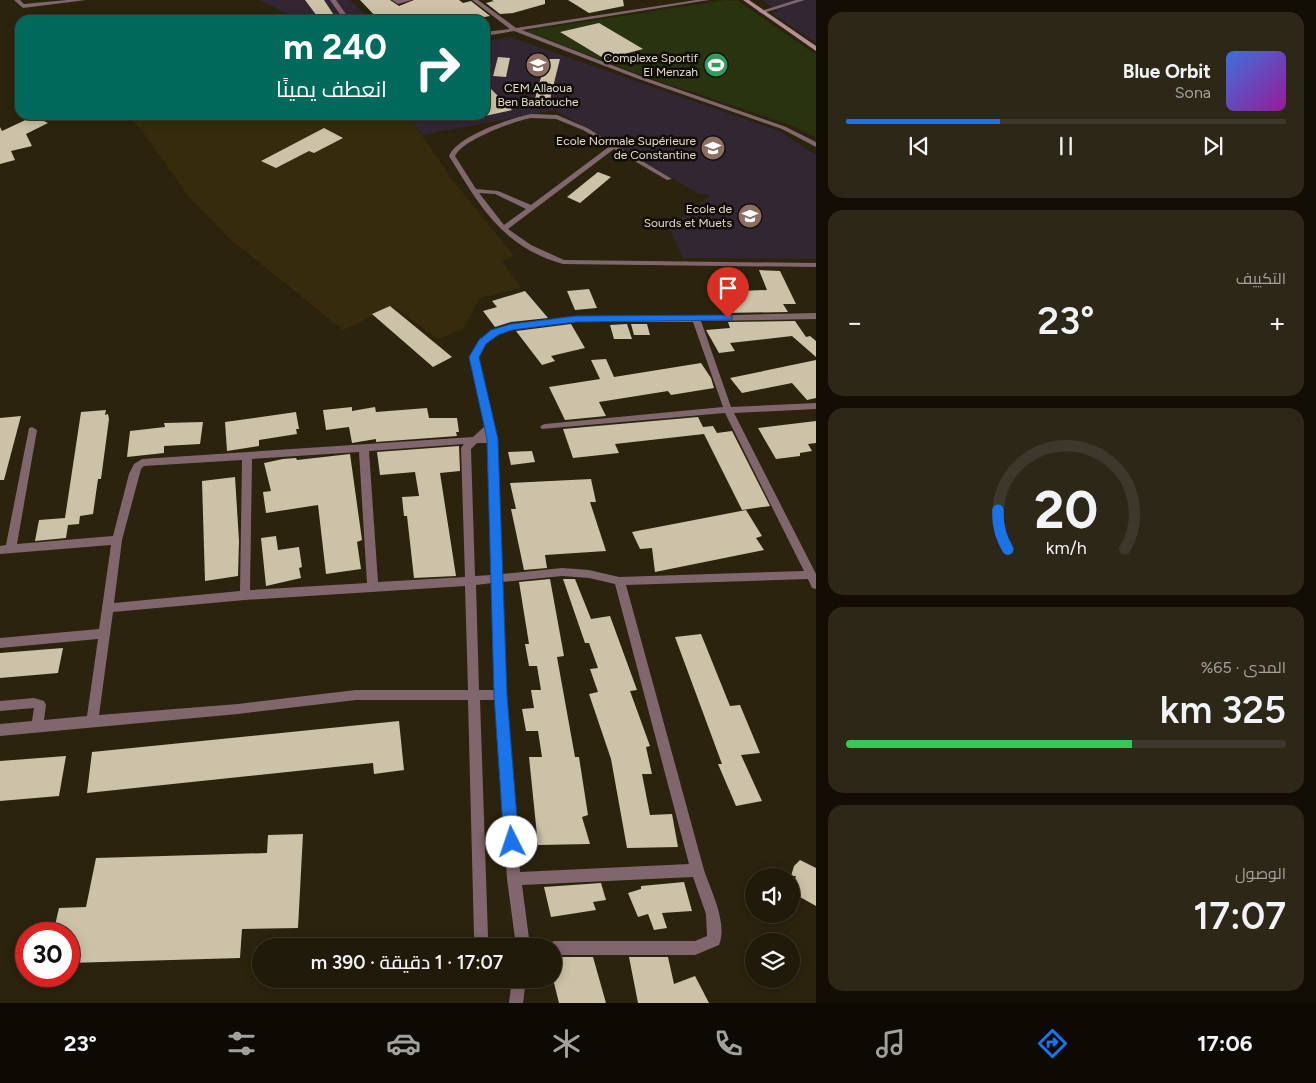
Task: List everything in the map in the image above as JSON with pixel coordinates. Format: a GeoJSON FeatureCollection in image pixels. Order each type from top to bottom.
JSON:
{"type":"FeatureCollection","features":[{"type":"Feature","properties":{"kind":"main road"},"geometry":{"type":"LineString","coordinates":[[746,0],[816,49]]}},
{"type":"Feature","properties":{"kind":"street"},"geometry":{"type":"LineString","coordinates":[[17,0],[23,6],[45,2],[83,0]]}},
{"type":"Feature","properties":{"kind":"street"},"geometry":{"type":"LineString","coordinates":[[333,0],[344,15]]}},
{"type":"Feature","properties":{"kind":"street"},"geometry":{"type":"LineString","coordinates":[[395,0],[398,2],[409,0]]}},
{"type":"Feature","properties":{"kind":"street"},"geometry":{"type":"LineString","coordinates":[[475,0],[514,30],[638,77],[784,128],[816,145]]}},
{"type":"Feature","properties":{"kind":"street"},"geometry":{"type":"LineString","coordinates":[[490,33],[706,0]]}},
{"type":"Feature","properties":{"kind":"street"},"geometry":{"type":"LineString","coordinates":[[761,12],[802,0]]}},
{"type":"Feature","properties":{"kind":"street"},"geometry":{"type":"LineString","coordinates":[[669,179],[585,130],[557,117],[531,116],[512,120],[463,143],[454,151],[452,156],[475,191],[504,229],[545,255],[563,262],[816,265]]}},
{"type":"Feature","properties":{"kind":"street"},"geometry":{"type":"LineString","coordinates":[[504,229],[613,147]]}},
{"type":"Feature","properties":{"kind":"street"},"geometry":{"type":"LineString","coordinates":[[475,191],[496,192],[531,208]]}},
{"type":"Feature","properties":{"kind":"street"},"geometry":{"type":"LineString","coordinates":[[523,938],[514,879],[501,695],[492,439],[474,357],[483,342],[495,332],[511,327],[576,319],[816,316]]}},
{"type":"Feature","properties":{"kind":"street"},"geometry":{"type":"LineString","coordinates":[[107,608],[245,596],[471,581],[562,572],[589,574],[619,581],[814,580],[728,410],[696,319]]}},
{"type":"Feature","properties":{"kind":"street"},"geometry":{"type":"LineString","coordinates":[[545,427],[728,410],[816,406]]}},
{"type":"Feature","properties":{"kind":"street"},"geometry":{"type":"LineString","coordinates":[[482,938],[466,448],[490,427]]}},
{"type":"Feature","properties":{"kind":"street"},"geometry":{"type":"LineString","coordinates":[[32,430],[6,550],[117,540]]}},
{"type":"Feature","properties":{"kind":"street"},"geometry":{"type":"LineString","coordinates":[[92,721],[117,540],[134,474],[137,467],[142,463],[492,439]]}},
{"type":"Feature","properties":{"kind":"street"},"geometry":{"type":"LineString","coordinates":[[364,449],[373,588]]}},
{"type":"Feature","properties":{"kind":"street"},"geometry":{"type":"LineString","coordinates":[[245,596],[247,457]]}},
{"type":"Feature","properties":{"kind":"street"},"geometry":{"type":"LineString","coordinates":[[562,948],[695,948],[714,940],[713,914],[697,870],[619,581]]}},
{"type":"Feature","properties":{"kind":"street"},"geometry":{"type":"LineString","coordinates":[[0,643],[103,634]]}},
{"type":"Feature","properties":{"kind":"street"},"geometry":{"type":"LineString","coordinates":[[0,730],[238,709],[356,695],[501,695]]}},
{"type":"Feature","properties":{"kind":"street"},"geometry":{"type":"LineString","coordinates":[[0,706],[34,703],[40,705],[37,727]]}},
{"type":"Feature","properties":{"kind":"street"},"geometry":{"type":"LineString","coordinates":[[514,879],[697,870]]}},
{"type":"Feature","properties":{"kind":"street"},"geometry":{"type":"LineString","coordinates":[[516,1003],[518,988]]}},
{"type":"Feature","properties":{"kind":"shaded area"},"geometry":{"type":"Polygon","coordinates":[[[259,0],[350,0],[365,15],[290,15],[259,0]]]}},
{"type":"Feature","properties":{"kind":"shaded area"},"geometry":{"type":"Polygon","coordinates":[[[761,0],[816,0],[816,43],[772,13],[778,11],[761,0]]]}},
{"type":"Feature","properties":{"kind":"shaded area"},"geometry":{"type":"Polygon","coordinates":[[[510,37],[779,131],[816,155],[816,259],[683,258],[669,228],[711,195],[699,194],[555,110],[422,135],[412,120],[490,120],[490,40],[510,37]]]}},
{"type":"Feature","properties":{"kind":"shaded area"},"geometry":{"type":"Polygon","coordinates":[[[132,120],[411,120],[454,182],[514,256],[502,261],[521,288],[480,298],[463,329],[438,339],[393,306],[343,330],[230,239],[189,197],[142,131],[132,120]]]}},
{"type":"Feature","properties":{"kind":"green space","name":"Complexe Sportif El Menzah"},"geometry":{"type":"Polygon","coordinates":[[[726,0],[738,1],[816,55],[816,137],[791,125],[644,76],[526,31],[726,0]]]}},
{"type":"Feature","properties":{"kind":"building"},"geometry":{"type":"Polygon","coordinates":[[[305,0],[324,0],[334,15],[316,15],[305,0]]]}},
{"type":"Feature","properties":{"kind":"building"},"geometry":{"type":"Polygon","coordinates":[[[360,0],[390,0],[399,6],[414,0],[459,0],[463,3],[471,1],[489,15],[374,15],[360,0]]]}},
{"type":"Feature","properties":{"kind":"building"},"geometry":{"type":"Polygon","coordinates":[[[491,0],[545,0],[545,4],[513,13],[500,14],[486,3],[494,1],[491,0]]]}},
{"type":"Feature","properties":{"kind":"building"},"geometry":{"type":"Polygon","coordinates":[[[568,0],[623,0],[624,6],[589,13],[568,0]]]}},
{"type":"Feature","properties":{"kind":"building"},"geometry":{"type":"Polygon","coordinates":[[[599,23],[643,49],[605,59],[560,32],[599,23]]]}},
{"type":"Feature","properties":{"kind":"building"},"geometry":{"type":"Polygon","coordinates":[[[498,57],[510,58],[506,77],[493,76],[498,57]]]}},
{"type":"Feature","properties":{"kind":"building"},"geometry":{"type":"Polygon","coordinates":[[[546,59],[560,59],[549,103],[533,106],[546,59]]]}},
{"type":"Feature","properties":{"kind":"building"},"geometry":{"type":"Polygon","coordinates":[[[490,88],[512,110],[490,115],[490,88]]]}},
{"type":"Feature","properties":{"kind":"building"},"geometry":{"type":"Polygon","coordinates":[[[25,120],[42,120],[48,123],[26,134],[32,146],[11,151],[15,160],[0,164],[0,127],[2,131],[25,120]]]}},
{"type":"Feature","properties":{"kind":"building"},"geometry":{"type":"Polygon","coordinates":[[[324,128],[343,138],[314,153],[309,151],[276,168],[261,161],[324,128]]]}},
{"type":"Feature","properties":{"kind":"building"},"geometry":{"type":"Polygon","coordinates":[[[598,172],[611,177],[580,203],[567,197],[598,172]]]}},
{"type":"Feature","properties":{"kind":"building"},"geometry":{"type":"Polygon","coordinates":[[[759,270],[780,271],[796,304],[783,304],[788,312],[723,313],[715,292],[767,290],[759,270]]]}},
{"type":"Feature","properties":{"kind":"building"},"geometry":{"type":"Polygon","coordinates":[[[589,289],[597,308],[575,310],[567,291],[589,289]]]}},
{"type":"Feature","properties":{"kind":"building"},"geometry":{"type":"Polygon","coordinates":[[[525,291],[548,318],[511,322],[495,327],[483,311],[497,307],[492,301],[525,291]]]}},
{"type":"Feature","properties":{"kind":"building"},"geometry":{"type":"Polygon","coordinates":[[[390,306],[452,357],[433,367],[372,314],[390,306]]]}},
{"type":"Feature","properties":{"kind":"building"},"geometry":{"type":"Polygon","coordinates":[[[795,321],[806,337],[810,336],[816,341],[816,357],[792,336],[730,343],[735,351],[719,353],[706,330],[730,328],[728,322],[795,321]]]}},
{"type":"Feature","properties":{"kind":"building"},"geometry":{"type":"Polygon","coordinates":[[[571,324],[585,348],[551,356],[555,361],[542,365],[516,331],[571,324]]]}},
{"type":"Feature","properties":{"kind":"building"},"geometry":{"type":"Polygon","coordinates":[[[627,324],[632,339],[614,339],[610,325],[627,324]]]}},
{"type":"Feature","properties":{"kind":"building"},"geometry":{"type":"Polygon","coordinates":[[[631,324],[647,324],[650,335],[634,335],[631,324]]]}},
{"type":"Feature","properties":{"kind":"building"},"geometry":{"type":"Polygon","coordinates":[[[606,359],[614,377],[701,363],[711,378],[714,388],[671,395],[668,391],[599,402],[606,416],[565,420],[549,387],[600,379],[591,360],[606,359]]]}},
{"type":"Feature","properties":{"kind":"building"},"geometry":{"type":"Polygon","coordinates":[[[816,360],[816,398],[807,400],[792,383],[742,393],[730,378],[816,360]]]}},
{"type":"Feature","properties":{"kind":"building"},"geometry":{"type":"Polygon","coordinates":[[[352,407],[352,411],[375,407],[376,412],[427,408],[429,418],[457,418],[459,432],[456,432],[457,436],[376,442],[376,439],[352,443],[349,427],[326,430],[323,410],[352,407]]]}},
{"type":"Feature","properties":{"kind":"building"},"geometry":{"type":"Polygon","coordinates":[[[106,410],[105,415],[108,414],[109,419],[101,479],[98,479],[93,514],[80,516],[79,524],[68,525],[66,538],[35,541],[39,520],[65,518],[81,412],[106,410]]]}},
{"type":"Feature","properties":{"kind":"building"},"geometry":{"type":"Polygon","coordinates":[[[296,412],[299,429],[296,429],[297,434],[259,440],[259,446],[227,451],[225,422],[296,412]]]}},
{"type":"Feature","properties":{"kind":"building"},"geometry":{"type":"Polygon","coordinates":[[[21,416],[4,480],[0,480],[0,418],[21,416]]]}},
{"type":"Feature","properties":{"kind":"building"},"geometry":{"type":"Polygon","coordinates":[[[698,417],[703,427],[713,426],[717,433],[732,431],[770,506],[742,510],[704,434],[615,444],[619,453],[573,458],[563,429],[698,417]]]}},
{"type":"Feature","properties":{"kind":"building"},"geometry":{"type":"Polygon","coordinates":[[[816,421],[816,443],[808,444],[812,451],[800,453],[800,456],[776,459],[758,428],[816,421]]]}},
{"type":"Feature","properties":{"kind":"building"},"geometry":{"type":"Polygon","coordinates":[[[203,422],[200,444],[164,446],[164,453],[127,457],[130,431],[165,427],[164,423],[203,422]]]}},
{"type":"Feature","properties":{"kind":"building"},"geometry":{"type":"Polygon","coordinates":[[[459,446],[460,471],[440,473],[456,576],[414,578],[407,516],[404,516],[402,497],[419,496],[415,472],[380,475],[377,452],[459,446]]]}},
{"type":"Feature","properties":{"kind":"building"},"geometry":{"type":"Polygon","coordinates":[[[532,451],[535,462],[511,465],[508,452],[532,451]]]}},
{"type":"Feature","properties":{"kind":"building"},"geometry":{"type":"Polygon","coordinates":[[[350,454],[362,540],[357,542],[361,569],[326,574],[318,505],[266,513],[263,492],[271,491],[264,463],[283,459],[296,458],[297,460],[350,454]]]}},
{"type":"Feature","properties":{"kind":"building"},"geometry":{"type":"Polygon","coordinates":[[[235,477],[239,541],[238,576],[205,581],[202,481],[235,477]]]}},
{"type":"Feature","properties":{"kind":"building"},"geometry":{"type":"Polygon","coordinates":[[[591,479],[596,502],[590,502],[606,551],[545,555],[547,568],[524,570],[511,509],[516,509],[510,483],[591,479]]]}},
{"type":"Feature","properties":{"kind":"building"},"geometry":{"type":"Polygon","coordinates":[[[746,510],[762,536],[756,538],[764,550],[655,572],[652,548],[640,549],[632,532],[746,510]]]}},
{"type":"Feature","properties":{"kind":"building"},"geometry":{"type":"Polygon","coordinates":[[[276,536],[278,550],[299,547],[302,567],[299,568],[301,578],[266,586],[261,538],[276,536]]]}},
{"type":"Feature","properties":{"kind":"building"},"geometry":{"type":"Polygon","coordinates":[[[550,579],[564,656],[557,657],[575,757],[579,757],[588,815],[582,817],[590,844],[538,845],[529,757],[542,757],[538,731],[526,731],[522,709],[534,708],[531,690],[541,690],[537,666],[529,666],[525,644],[529,644],[519,582],[550,579]]]}},
{"type":"Feature","properties":{"kind":"building"},"geometry":{"type":"Polygon","coordinates":[[[563,579],[575,579],[591,619],[610,616],[637,690],[630,691],[650,746],[646,747],[652,774],[642,774],[650,815],[672,814],[678,847],[627,848],[611,759],[589,694],[598,692],[590,669],[598,668],[589,643],[585,643],[563,579]]]}},
{"type":"Feature","properties":{"kind":"building"},"geometry":{"type":"Polygon","coordinates":[[[701,634],[730,706],[740,705],[760,753],[741,755],[762,801],[736,806],[718,764],[722,764],[675,637],[701,634]]]}},
{"type":"Feature","properties":{"kind":"building"},"geometry":{"type":"Polygon","coordinates":[[[63,648],[58,673],[0,678],[0,653],[63,648]]]}},
{"type":"Feature","properties":{"kind":"building"},"geometry":{"type":"Polygon","coordinates":[[[399,721],[404,770],[374,774],[373,763],[87,793],[92,752],[399,721]]]}},
{"type":"Feature","properties":{"kind":"building"},"geometry":{"type":"Polygon","coordinates":[[[66,756],[59,796],[0,801],[0,761],[66,756]]]}},
{"type":"Feature","properties":{"kind":"building"},"geometry":{"type":"Polygon","coordinates":[[[303,834],[298,928],[242,929],[240,958],[80,963],[80,922],[56,922],[59,908],[86,907],[96,858],[267,853],[268,835],[303,834]]]}},
{"type":"Feature","properties":{"kind":"building"},"geometry":{"type":"Polygon","coordinates":[[[800,860],[816,868],[816,906],[800,897],[800,868],[793,868],[800,860]]]}},
{"type":"Feature","properties":{"kind":"building"},"geometry":{"type":"Polygon","coordinates":[[[684,882],[692,911],[662,913],[667,928],[654,930],[648,914],[638,917],[628,893],[641,889],[641,886],[684,882]]]}},
{"type":"Feature","properties":{"kind":"building"},"geometry":{"type":"Polygon","coordinates":[[[601,883],[606,900],[593,902],[596,910],[551,917],[544,887],[601,883]]]}},
{"type":"Feature","properties":{"kind":"building"},"geometry":{"type":"Polygon","coordinates":[[[562,957],[593,957],[606,1003],[559,1003],[555,988],[562,988],[562,957]]]}},
{"type":"Feature","properties":{"kind":"building"},"geometry":{"type":"Polygon","coordinates":[[[629,957],[668,957],[674,984],[695,976],[709,1003],[638,1003],[629,957]]]}},
{"type":"Feature","properties":{"kind":"place","name":"CEM Allaoua Ben Baatouche"},"geometry":{"type":"Point","coordinates":[538,65]}},
{"type":"Feature","properties":{"kind":"place","name":"Complexe Sportif El Menzah"},"geometry":{"type":"Point","coordinates":[716,65]}},
{"type":"Feature","properties":{"kind":"place","name":"Ecole Normale Supérieure de Constantine"},"geometry":{"type":"Point","coordinates":[713,148]}},
{"type":"Feature","properties":{"kind":"place","name":"Ecole de Sourds et Muets"},"geometry":{"type":"Point","coordinates":[750,216]}},
{"type":"Feature","properties":{"kind":"route"},"geometry":{"type":"LineString","coordinates":[[512,842],[501,695],[492,439],[474,357],[483,342],[495,332],[511,327],[576,319],[728,318]]}}]}
